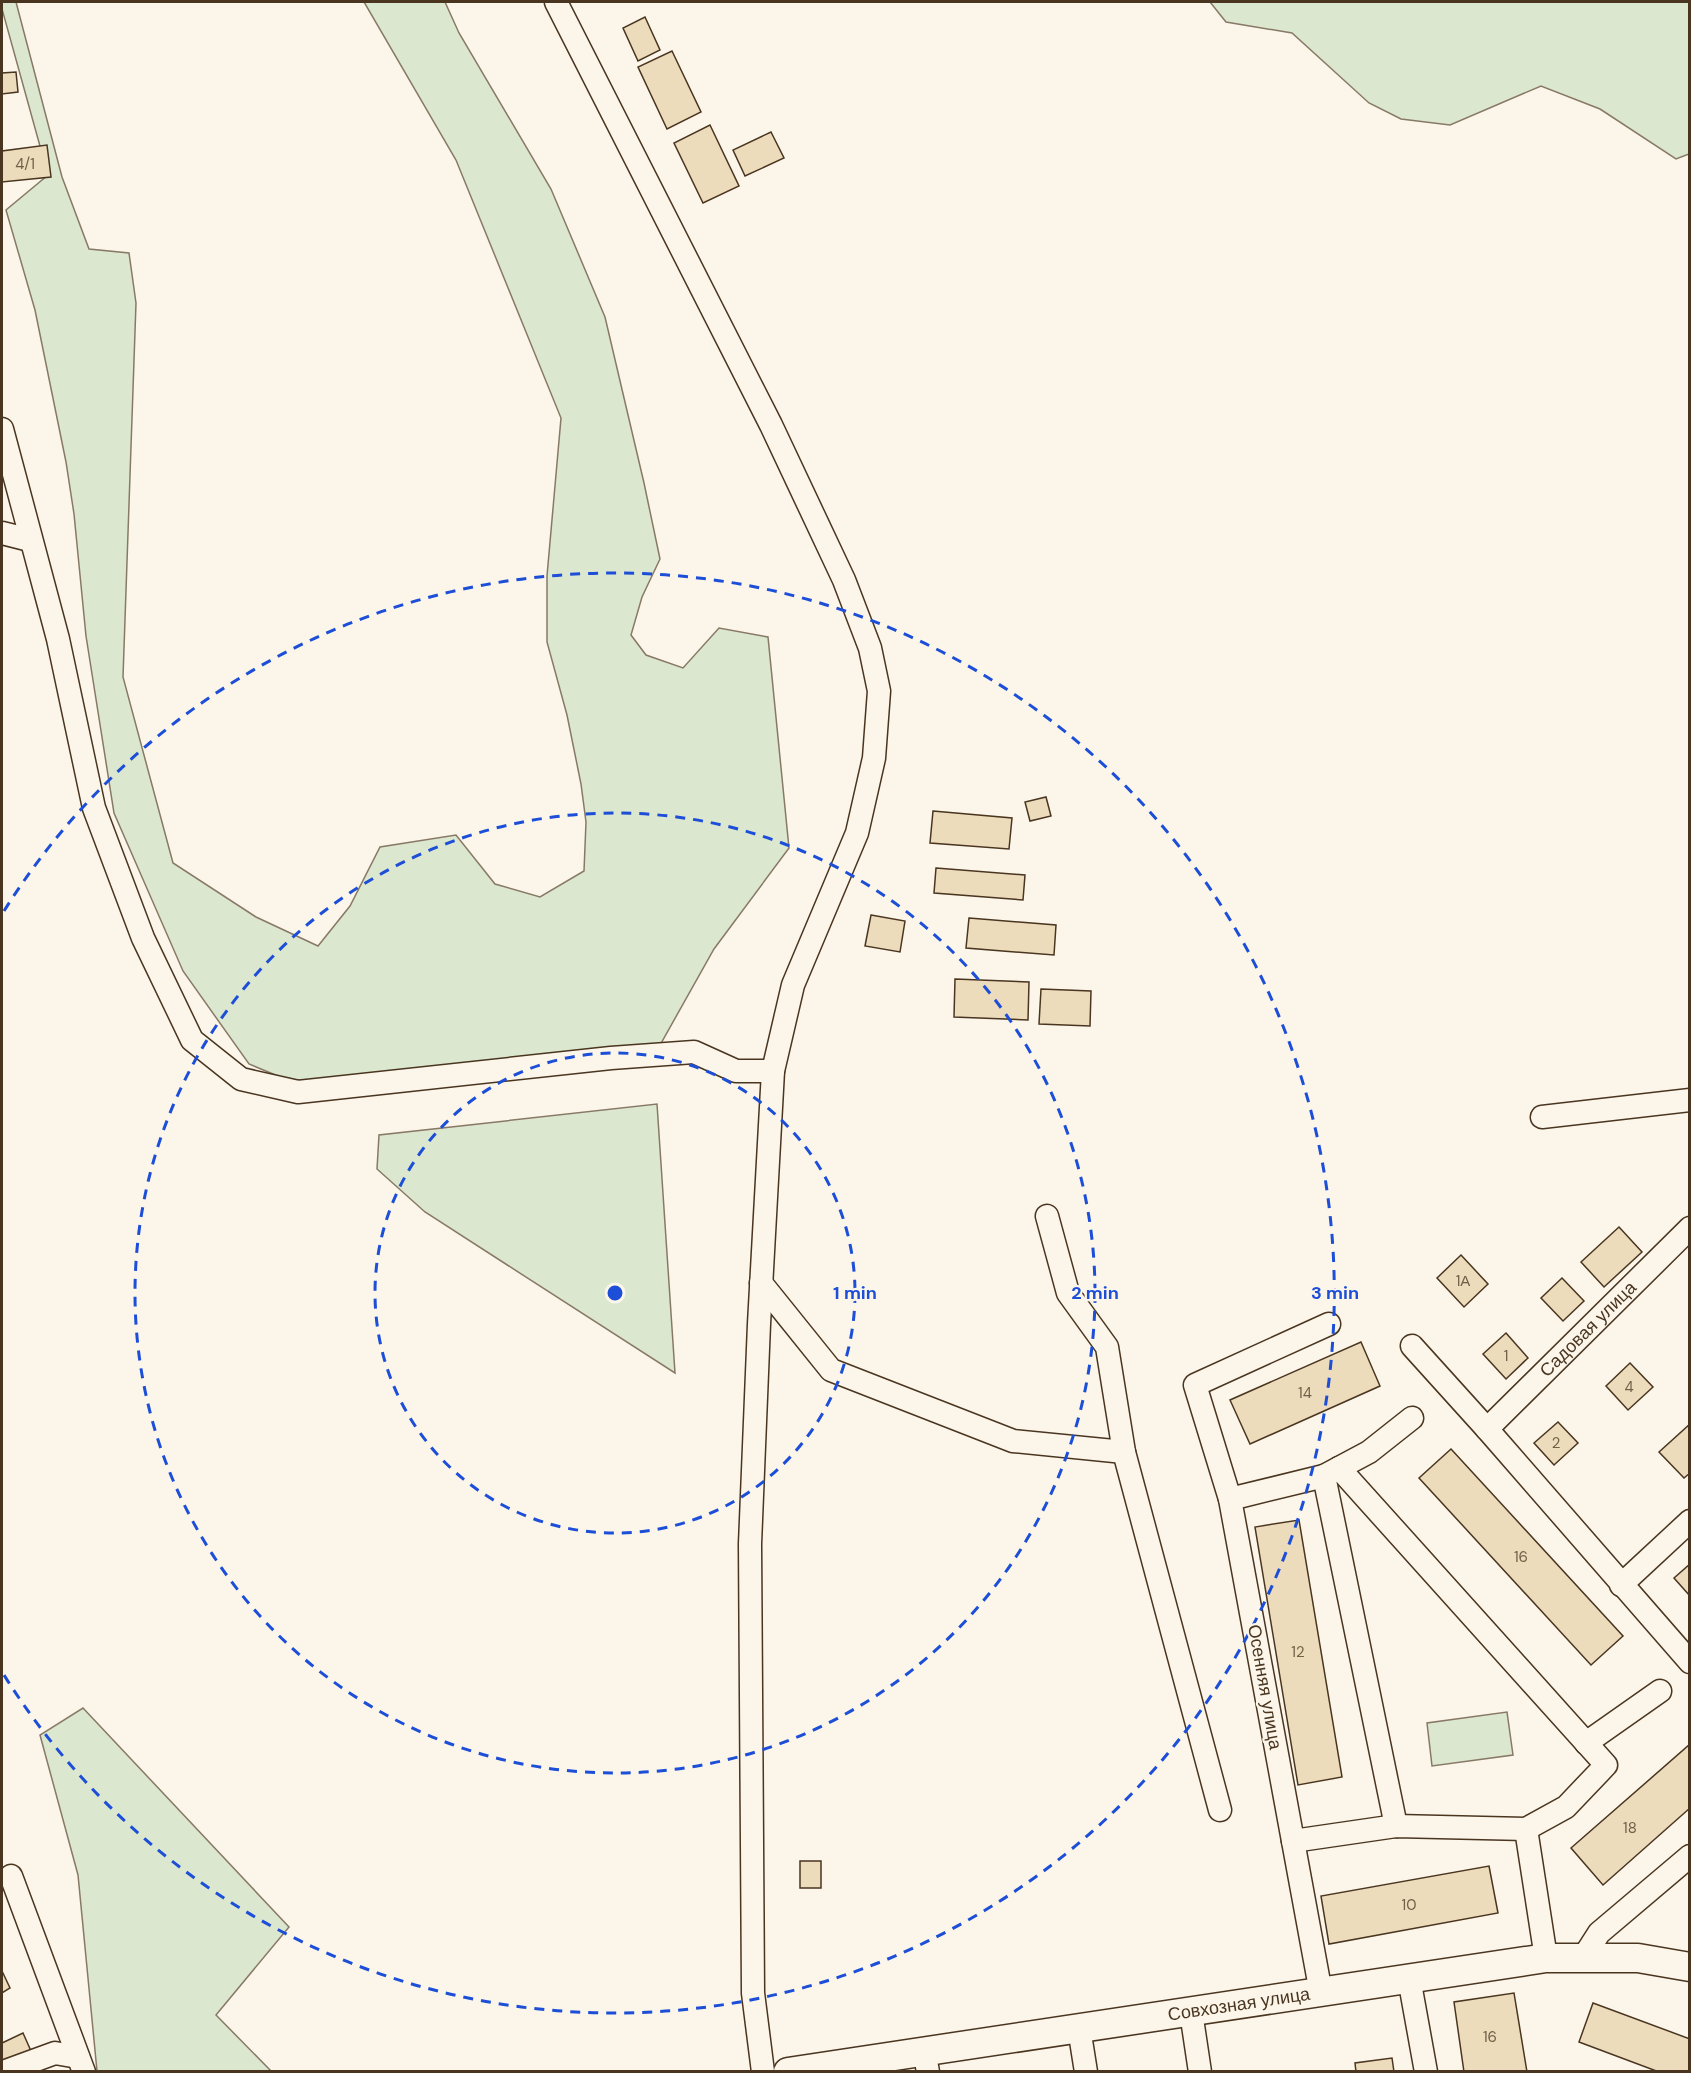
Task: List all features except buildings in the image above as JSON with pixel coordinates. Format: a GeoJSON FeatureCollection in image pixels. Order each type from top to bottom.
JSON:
{"type":"FeatureCollection","features":[{"type":"Feature","properties":{"kind":"main road","name":"Совхозная улица"},"geometry":{"type":"LineString","coordinates":[[804,2070],[926,2061],[1079,2028],[1546,1958],[1638,1958],[1689,1967]]}},
{"type":"Feature","properties":{"kind":"street"},"geometry":{"type":"LineString","coordinates":[[556,2],[771,425],[844,580],[870,648],[879,692],[874,758],[857,833],[793,985],[773,1071],[750,1544],[753,1993],[763,2072]]}},
{"type":"Feature","properties":{"kind":"street"},"geometry":{"type":"LineString","coordinates":[[2,429],[58,639],[94,808],[143,938],[192,1040],[242,1079],[298,1092],[611,1058],[694,1052],[736,1071],[773,1071]]}},
{"type":"Feature","properties":{"kind":"street"},"geometry":{"type":"LineString","coordinates":[[2,533],[30,540]]}},
{"type":"Feature","properties":{"kind":"street"},"geometry":{"type":"LineString","coordinates":[[1542,1117],[1689,1100]]}},
{"type":"Feature","properties":{"kind":"street"},"geometry":{"type":"LineString","coordinates":[[1047,1216],[1068,1293],[1107,1347],[1124,1452],[1220,1810]]}},
{"type":"Feature","properties":{"kind":"street","name":"Садовая улица"},"geometry":{"type":"LineString","coordinates":[[1487,1430],[1689,1228]]}},
{"type":"Feature","properties":{"kind":"street"},"geometry":{"type":"LineString","coordinates":[[761,1283],[831,1370],[1013,1441],[1124,1452]]}},
{"type":"Feature","properties":{"kind":"street","name":"Осенняя улица"},"geometry":{"type":"LineString","coordinates":[[1321,1993],[1230,1499],[1195,1385],[1329,1324]]}},
{"type":"Feature","properties":{"kind":"street"},"geometry":{"type":"LineString","coordinates":[[1412,1346],[1689,1662]]}},
{"type":"Feature","properties":{"kind":"street"},"geometry":{"type":"LineString","coordinates":[[1230,1499],[1331,1472],[1369,1452],[1412,1418]]}},
{"type":"Feature","properties":{"kind":"street"},"geometry":{"type":"LineString","coordinates":[[1293,1841],[1396,1826],[1526,1829],[1566,1807],[1606,1765],[1331,1472]]}},
{"type":"Feature","properties":{"kind":"street"},"geometry":{"type":"LineString","coordinates":[[1331,1472],[1396,1826]]}},
{"type":"Feature","properties":{"kind":"street"},"geometry":{"type":"LineString","coordinates":[[1621,1585],[1689,1521]]}},
{"type":"Feature","properties":{"kind":"street"},"geometry":{"type":"LineString","coordinates":[[1587,1743],[1660,1691]]}},
{"type":"Feature","properties":{"kind":"street"},"geometry":{"type":"LineString","coordinates":[[1526,1829],[1546,1958]]}},
{"type":"Feature","properties":{"kind":"street"},"geometry":{"type":"LineString","coordinates":[[1583,1958],[1599,1933],[1689,1856]]}},
{"type":"Feature","properties":{"kind":"street"},"geometry":{"type":"LineString","coordinates":[[11,1876],[81,2064]]}},
{"type":"Feature","properties":{"kind":"street"},"geometry":{"type":"LineString","coordinates":[[1409,1978],[1426,2072]]}},
{"type":"Feature","properties":{"kind":"street"},"geometry":{"type":"LineString","coordinates":[[1191,2012],[1200,2072]]}},
{"type":"Feature","properties":{"kind":"street"},"geometry":{"type":"LineString","coordinates":[[1079,2028],[1086,2072]]}},
{"type":"Feature","properties":{"kind":"street"},"geometry":{"type":"LineString","coordinates":[[3,2072],[55,2053],[81,2064]]}},
{"type":"Feature","properties":{"kind":"green space"},"geometry":{"type":"Polygon","coordinates":[[[2,2],[16,2],[62,177],[89,249],[129,253],[136,303],[123,677],[173,863],[256,917],[318,946],[350,906],[380,847],[456,835],[495,884],[540,897],[584,871],[586,822],[581,784],[567,715],[547,642],[547,576],[561,418],[456,160],[364,2],[445,2],[459,33],[551,189],[605,317],[660,559],[642,597],[631,635],[646,655],[683,668],[719,628],[768,637],[789,848],[714,949],[655,1054],[307,1088],[249,1064],[183,971],[114,813],[86,636],[74,514],[66,462],[35,310],[6,210],[48,175],[2,2]]]}},
{"type":"Feature","properties":{"kind":"green space"},"geometry":{"type":"Polygon","coordinates":[[[1210,2],[1689,2],[1689,154],[1676,159],[1600,109],[1541,86],[1450,125],[1401,119],[1369,103],[1292,33],[1226,22],[1210,2]]]}},
{"type":"Feature","properties":{"kind":"green space"},"geometry":{"type":"Polygon","coordinates":[[[657,1104],[675,1373],[425,1212],[377,1169],[379,1135],[657,1104]]]}},
{"type":"Feature","properties":{"kind":"green space"},"geometry":{"type":"Polygon","coordinates":[[[83,1708],[289,1927],[216,2015],[271,2071],[97,2071],[78,1875],[40,1735],[83,1708]]]}},
{"type":"Feature","properties":{"kind":"green space"},"geometry":{"type":"Polygon","coordinates":[[[1507,1712],[1513,1755],[1432,1766],[1427,1723],[1507,1712]]]}}]}
